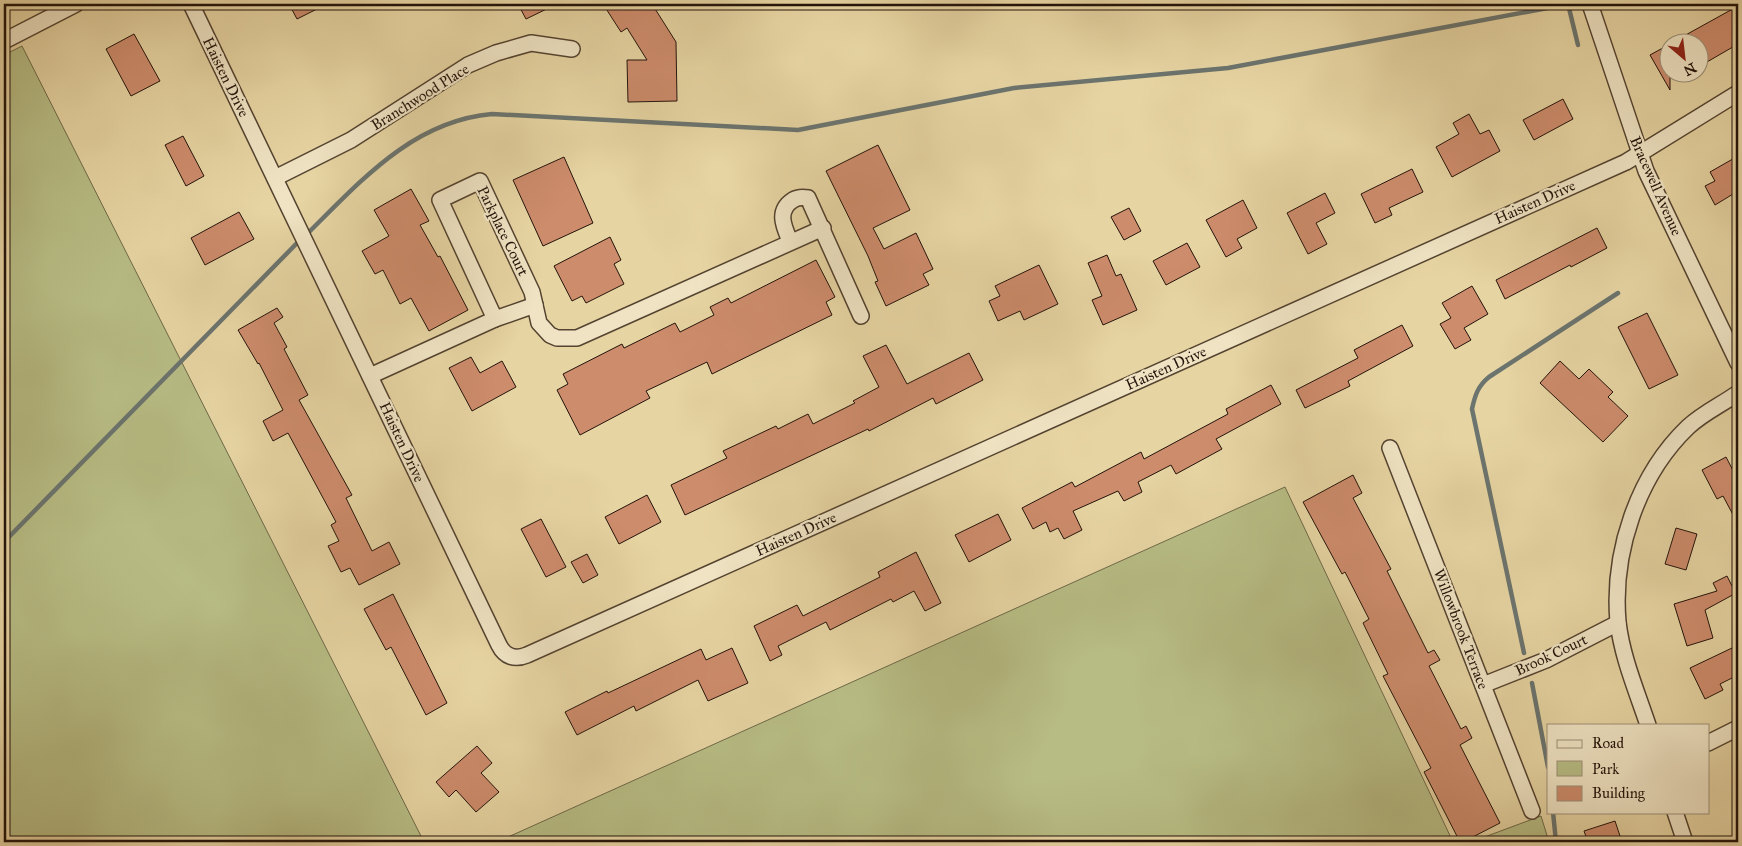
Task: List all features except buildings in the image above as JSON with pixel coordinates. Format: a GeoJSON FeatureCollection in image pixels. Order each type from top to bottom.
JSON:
{"type":"FeatureCollection","features":[{"type":"Feature","properties":{"kind":"street"},"geometry":{"type":"LineString","coordinates":[[4,41],[76,4]]}},
{"type":"Feature","properties":{"kind":"street","name":"Haisten Drive"},"geometry":{"type":"LineString","coordinates":[[191,4],[501,650],[510,657],[522,658],[1640,154],[1738,93]]}},
{"type":"Feature","properties":{"kind":"street","name":"Bracewell Avenue"},"geometry":{"type":"LineString","coordinates":[[1591,7],[1640,154],[1738,363]]}},
{"type":"Feature","properties":{"kind":"street","name":"Branchwood Place"},"geometry":{"type":"LineString","coordinates":[[275,178],[351,140],[468,65],[489,56],[531,43],[572,49]]}},
{"type":"Feature","properties":{"kind":"street","name":"Parkplace Court"},"geometry":{"type":"LineString","coordinates":[[494,319],[440,200],[480,180],[532,292],[538,323],[550,335],[564,339],[577,338],[790,241],[823,228]]}},
{"type":"Feature","properties":{"kind":"street"},"geometry":{"type":"LineString","coordinates":[[790,241],[784,226],[783,213],[790,202],[796,198],[808,198],[861,316]]}},
{"type":"Feature","properties":{"kind":"street"},"geometry":{"type":"LineString","coordinates":[[370,376],[494,319],[535,305]]}},
{"type":"Feature","properties":{"kind":"street"},"geometry":{"type":"LineString","coordinates":[[1648,724],[1626,657],[1618,623],[1623,550],[1638,498],[1661,459],[1688,426],[1704,413],[1738,393]]}},
{"type":"Feature","properties":{"kind":"street","name":"Willowbrook Terrace"},"geometry":{"type":"LineString","coordinates":[[1390,448],[1532,811]]}},
{"type":"Feature","properties":{"kind":"street","name":"Brook Court"},"geometry":{"type":"LineString","coordinates":[[1483,685],[1546,660],[1618,623]]}},
{"type":"Feature","properties":{"kind":"street"},"geometry":{"type":"LineString","coordinates":[[1710,742],[1738,728]]}},
{"type":"Feature","properties":{"kind":"street"},"geometry":{"type":"LineString","coordinates":[[1677,814],[1685,842]]}},
{"type":"Feature","properties":{"kind":"green space"},"geometry":{"type":"Polygon","coordinates":[[[22,46],[424,842],[4,842],[4,55],[22,46]]]}},
{"type":"Feature","properties":{"kind":"green space"},"geometry":{"type":"Polygon","coordinates":[[[1285,487],[1453,842],[497,842],[1285,487]]]}},
{"type":"Feature","properties":{"kind":"green space"},"geometry":{"type":"Polygon","coordinates":[[[1541,816],[1549,842],[1471,842],[1541,816]]]}},
{"type":"Feature","properties":{"kind":"waterway"},"geometry":{"type":"LineString","coordinates":[[1568,4],[1578,45]]}},
{"type":"Feature","properties":{"kind":"waterway"},"geometry":{"type":"LineString","coordinates":[[306,235],[367,175],[389,157],[412,141],[437,128],[463,119],[492,114],[798,130],[1014,88],[1228,68],[1569,4]]}},
{"type":"Feature","properties":{"kind":"waterway"},"geometry":{"type":"LineString","coordinates":[[4,542],[300,240]]}},
{"type":"Feature","properties":{"kind":"waterway"},"geometry":{"type":"LineString","coordinates":[[1524,653],[1472,409],[1473,404],[1485,380],[1618,293]]}},
{"type":"Feature","properties":{"kind":"waterway"},"geometry":{"type":"LineString","coordinates":[[1532,683],[1547,762]]}},
{"type":"Feature","properties":{"kind":"waterway"},"geometry":{"type":"LineString","coordinates":[[1553,814],[1556,842]]}}]}
